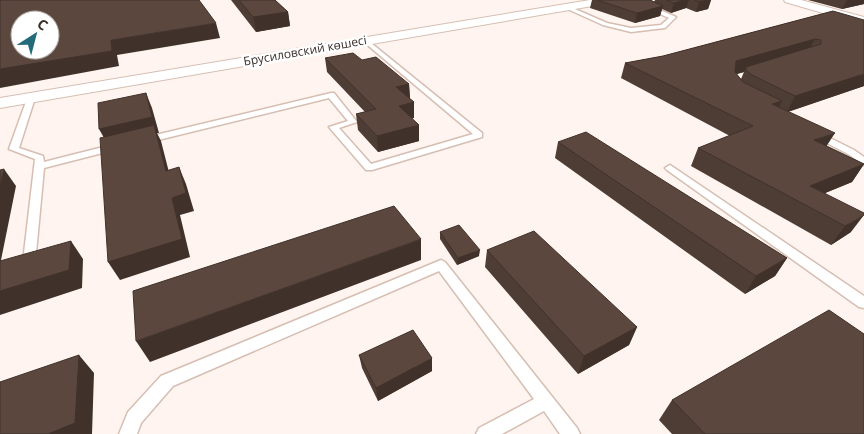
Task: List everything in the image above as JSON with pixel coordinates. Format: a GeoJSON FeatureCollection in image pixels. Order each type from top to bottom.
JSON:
{"type":"FeatureCollection","features":[{"type":"Feature","properties":{"kind":"street","name":"Брусиловский көшесі"},"geometry":{"type":"LineString","coordinates":[[0,103],[610,0]]}},
{"type":"Feature","properties":{"kind":"street"},"geometry":{"type":"LineString","coordinates":[[789,0],[864,21]]}},
{"type":"Feature","properties":{"kind":"lane"},"geometry":{"type":"LineString","coordinates":[[566,7],[605,24],[631,30],[652,29],[663,27],[673,17],[645,6],[660,0]]}},
{"type":"Feature","properties":{"kind":"lane"},"geometry":{"type":"LineString","coordinates":[[137,142],[331,95],[354,122],[334,127],[369,168],[478,135],[366,41]]}},
{"type":"Feature","properties":{"kind":"lane"},"geometry":{"type":"LineString","coordinates":[[30,253],[40,158],[14,149],[31,98]]}},
{"type":"Feature","properties":{"kind":"lane"},"geometry":{"type":"LineString","coordinates":[[809,130],[851,152],[864,162]]}},
{"type":"Feature","properties":{"kind":"lane"},"geometry":{"type":"LineString","coordinates":[[40,166],[127,144]]}},
{"type":"Feature","properties":{"kind":"lane"},"geometry":{"type":"LineString","coordinates":[[670,168],[864,304]]}},
{"type":"Feature","properties":{"kind":"lane"},"geometry":{"type":"LineString","coordinates":[[128,434],[134,418],[167,380],[441,265],[571,434]]}},
{"type":"Feature","properties":{"kind":"lane"},"geometry":{"type":"LineString","coordinates":[[485,434],[546,401]]}},
{"type":"Feature","properties":{"kind":"building"},"geometry":{"type":"Polygon","coordinates":[[[0,0],[199,0],[216,23],[111,40],[112,51],[60,59],[60,10],[10,10],[10,60],[56,60],[0,69],[0,0]]]}},
{"type":"Feature","properties":{"kind":"building"},"geometry":{"type":"Polygon","coordinates":[[[239,0],[275,0],[288,12],[253,17],[239,0]]]}},
{"type":"Feature","properties":{"kind":"building"},"geometry":{"type":"Polygon","coordinates":[[[597,0],[650,0],[663,6],[637,13],[597,0]]]}},
{"type":"Feature","properties":{"kind":"building"},"geometry":{"type":"Polygon","coordinates":[[[667,0],[684,0],[674,3],[667,0]]]}},
{"type":"Feature","properties":{"kind":"building"},"geometry":{"type":"Polygon","coordinates":[[[833,11],[864,20],[864,74],[795,96],[752,75],[746,70],[746,67],[821,44],[821,40],[815,39],[736,61],[735,72],[743,82],[782,101],[772,104],[835,133],[814,140],[864,164],[810,186],[864,213],[864,215],[845,226],[698,148],[753,126],[625,63],[663,56],[833,11]]]}},
{"type":"Feature","properties":{"kind":"building"},"geometry":{"type":"Polygon","coordinates":[[[353,53],[362,60],[376,57],[409,84],[396,87],[414,102],[399,106],[419,125],[377,136],[356,114],[376,109],[325,58],[353,53]]]}},
{"type":"Feature","properties":{"kind":"building"},"geometry":{"type":"Polygon","coordinates":[[[146,93],[152,117],[99,129],[98,103],[146,93]]]}},
{"type":"Feature","properties":{"kind":"building"},"geometry":{"type":"Polygon","coordinates":[[[154,125],[166,171],[179,167],[186,193],[172,198],[182,239],[108,262],[100,138],[154,125]]]}},
{"type":"Feature","properties":{"kind":"building"},"geometry":{"type":"Polygon","coordinates":[[[586,132],[787,258],[756,276],[558,142],[586,132]]]}},
{"type":"Feature","properties":{"kind":"building"},"geometry":{"type":"Polygon","coordinates":[[[4,169],[0,185],[0,170],[4,169]]]}},
{"type":"Feature","properties":{"kind":"building"},"geometry":{"type":"Polygon","coordinates":[[[394,206],[421,239],[136,341],[133,291],[394,206]]]}},
{"type":"Feature","properties":{"kind":"building"},"geometry":{"type":"Polygon","coordinates":[[[459,225],[480,250],[458,258],[440,232],[459,225]]]}},
{"type":"Feature","properties":{"kind":"building"},"geometry":{"type":"Polygon","coordinates":[[[534,231],[637,327],[584,356],[487,250],[534,231]]]}},
{"type":"Feature","properties":{"kind":"building"},"geometry":{"type":"Polygon","coordinates":[[[71,241],[69,270],[0,291],[0,261],[71,241]]]}},
{"type":"Feature","properties":{"kind":"building"},"geometry":{"type":"Polygon","coordinates":[[[829,310],[864,334],[864,434],[705,434],[672,400],[829,310]]]}},
{"type":"Feature","properties":{"kind":"building"},"geometry":{"type":"Polygon","coordinates":[[[413,330],[432,358],[376,388],[359,355],[413,330]]]}},
{"type":"Feature","properties":{"kind":"building"},"geometry":{"type":"Polygon","coordinates":[[[79,355],[75,423],[48,434],[0,434],[0,382],[79,355]]]}}]}
